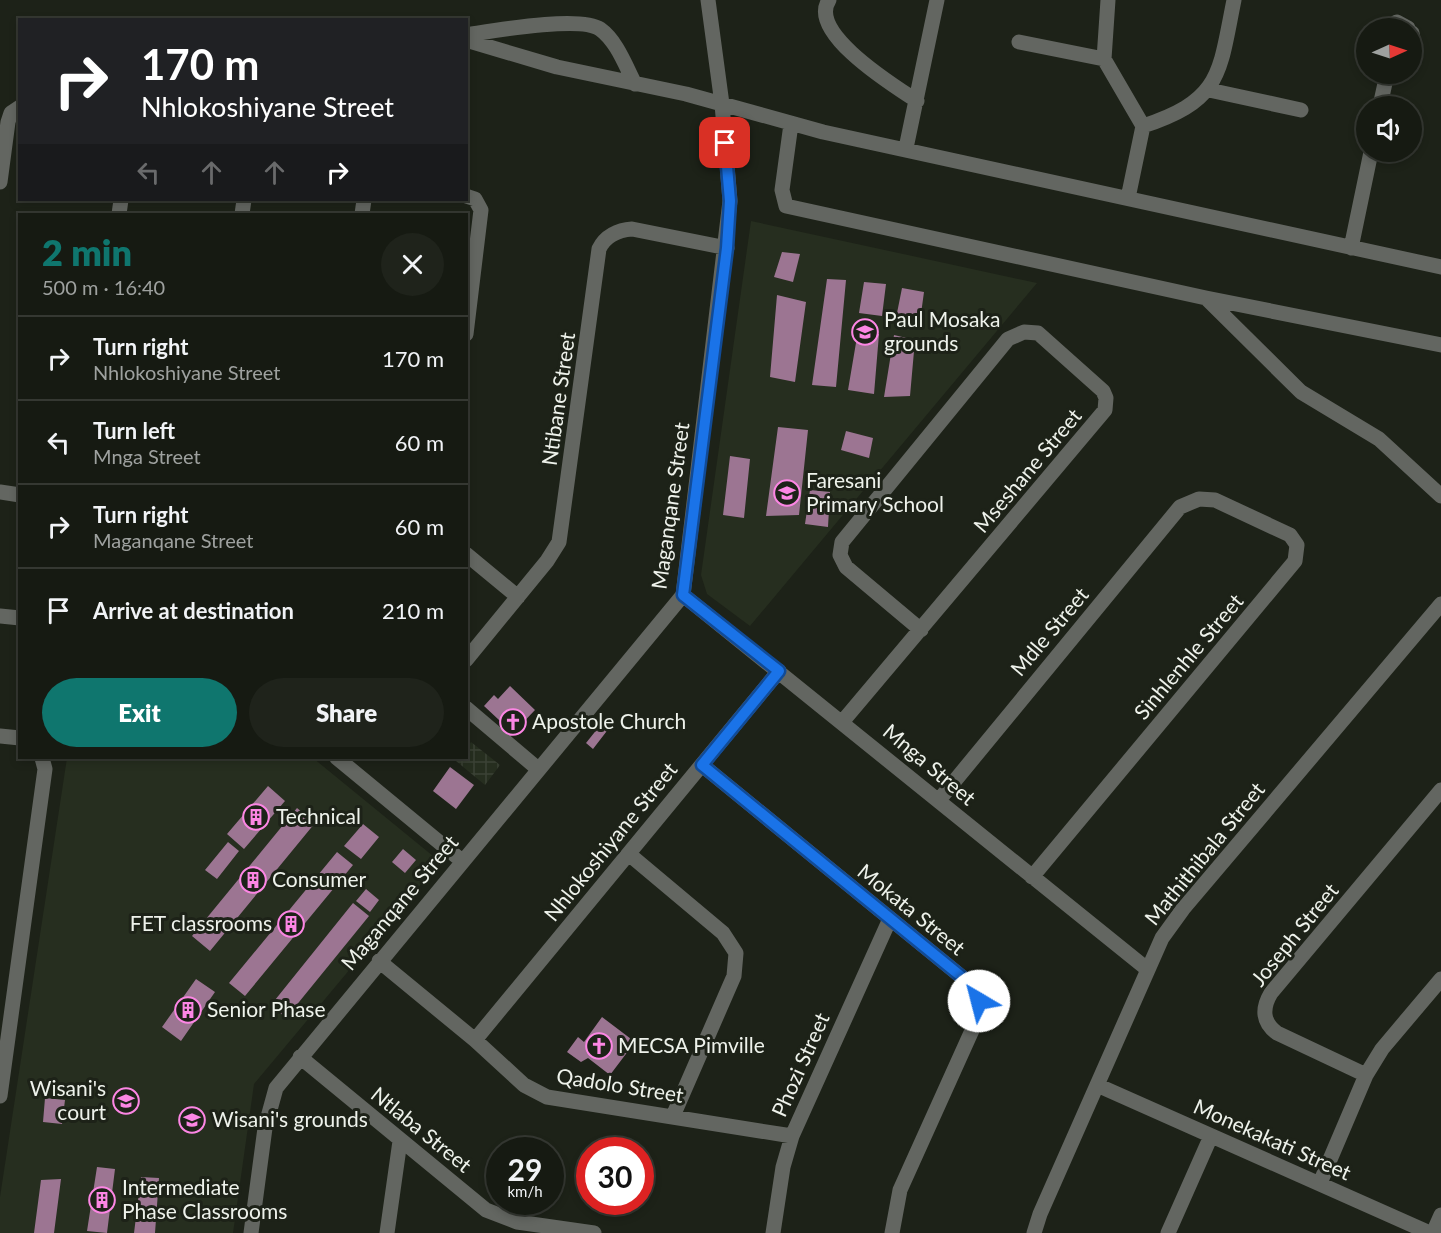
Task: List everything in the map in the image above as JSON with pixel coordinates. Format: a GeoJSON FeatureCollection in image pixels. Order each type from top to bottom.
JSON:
{"type":"FeatureCollection","features":[{"type":"Feature","properties":{"kind":"street","name":"Maganqane Street"},"geometry":{"type":"LineString","coordinates":[[251,1233],[265,1128],[276,1088],[683,595],[727,248],[730,201],[722,104],[708,0]]}},
{"type":"Feature","properties":{"kind":"street"},"geometry":{"type":"LineString","coordinates":[[829,0],[825,7],[827,18],[841,42],[874,74],[917,101]]}},
{"type":"Feature","properties":{"kind":"street"},"geometry":{"type":"LineString","coordinates":[[906,148],[937,0]]}},
{"type":"Feature","properties":{"kind":"street"},"geometry":{"type":"LineString","coordinates":[[1108,0],[1104,59],[1143,126],[1128,198]]}},
{"type":"Feature","properties":{"kind":"street"},"geometry":{"type":"LineString","coordinates":[[1143,126],[1192,105],[1209,90],[1216,76],[1234,0]]}},
{"type":"Feature","properties":{"kind":"street"},"geometry":{"type":"LineString","coordinates":[[468,35],[533,25],[590,25],[607,35],[635,84]]}},
{"type":"Feature","properties":{"kind":"street"},"geometry":{"type":"LineString","coordinates":[[468,41],[556,67],[722,104],[791,124],[1441,267]]}},
{"type":"Feature","properties":{"kind":"street"},"geometry":{"type":"LineString","coordinates":[[1019,42],[1104,59]]}},
{"type":"Feature","properties":{"kind":"street"},"geometry":{"type":"LineString","coordinates":[[1209,90],[1301,110]]}},
{"type":"Feature","properties":{"kind":"street"},"geometry":{"type":"LineString","coordinates":[[0,182],[8,122],[17,108]]}},
{"type":"Feature","properties":{"kind":"street"},"geometry":{"type":"LineString","coordinates":[[791,124],[782,190],[786,206],[1206,298],[1441,345]]}},
{"type":"Feature","properties":{"kind":"street"},"geometry":{"type":"LineString","coordinates":[[1351,248],[1369,162]]}},
{"type":"Feature","properties":{"kind":"street"},"geometry":{"type":"LineString","coordinates":[[468,197],[476,199],[481,210],[468,317]]}},
{"type":"Feature","properties":{"kind":"street","name":"Ntibane Street"},"geometry":{"type":"LineString","coordinates":[[468,658],[547,561],[561,535],[599,249],[602,242],[619,231],[632,229],[727,248]]}},
{"type":"Feature","properties":{"kind":"street"},"geometry":{"type":"LineString","coordinates":[[1206,298],[1301,392],[1379,439],[1441,496]]}},
{"type":"Feature","properties":{"kind":"street","name":"Mseshane Street"},"geometry":{"type":"LineString","coordinates":[[843,722],[921,630],[1105,410],[1106,398],[1103,391],[1038,333],[1024,332],[1008,339],[842,542],[840,555],[846,567],[921,630]]}},
{"type":"Feature","properties":{"kind":"street"},"geometry":{"type":"LineString","coordinates":[[0,492],[18,495]]}},
{"type":"Feature","properties":{"kind":"street","name":"Mdle Street"},"geometry":{"type":"LineString","coordinates":[[939,800],[1180,507],[1199,499]]}},
{"type":"Feature","properties":{"kind":"street","name":"Sinhlenhle Street"},"geometry":{"type":"LineString","coordinates":[[1032,877],[1296,558],[1297,545],[1290,535],[1222,502],[1199,499]]}},
{"type":"Feature","properties":{"kind":"street"},"geometry":{"type":"LineString","coordinates":[[468,556],[518,597]]}},
{"type":"Feature","properties":{"kind":"street","name":"Mnga Street"},"geometry":{"type":"LineString","coordinates":[[683,595],[1148,969]]}},
{"type":"Feature","properties":{"kind":"street","name":"Mathithibala Street"},"geometry":{"type":"LineString","coordinates":[[1034,1233],[1040,1214],[1162,938],[1183,909],[1441,604]]}},
{"type":"Feature","properties":{"kind":"street"},"geometry":{"type":"LineString","coordinates":[[0,616],[18,618]]}},
{"type":"Feature","properties":{"kind":"street","name":"Nhlokoshiyane Street"},"geometry":{"type":"LineString","coordinates":[[475,1040],[630,855],[779,671]]}},
{"type":"Feature","properties":{"kind":"street"},"geometry":{"type":"LineString","coordinates":[[468,710],[538,769]]}},
{"type":"Feature","properties":{"kind":"street"},"geometry":{"type":"LineString","coordinates":[[0,736],[18,738]]}},
{"type":"Feature","properties":{"kind":"street"},"geometry":{"type":"LineString","coordinates":[[0,1096],[44,774],[42,759]]}},
{"type":"Feature","properties":{"kind":"street"},"geometry":{"type":"LineString","coordinates":[[338,759],[462,861]]}},
{"type":"Feature","properties":{"kind":"street","name":"Mokata Street"},"geometry":{"type":"LineString","coordinates":[[702,765],[971,986],[978,997],[979,1006],[974,1026],[900,1190],[892,1233]]}},
{"type":"Feature","properties":{"kind":"street","name":"Joseph Street"},"geometry":{"type":"LineString","coordinates":[[1366,1075],[1277,1033],[1266,1021],[1265,1005],[1271,993],[1441,790]]}},
{"type":"Feature","properties":{"kind":"street"},"geometry":{"type":"LineString","coordinates":[[630,855],[723,933],[736,953],[734,976],[673,1116]]}},
{"type":"Feature","properties":{"kind":"street","name":"Phozi Street"},"geometry":{"type":"LineString","coordinates":[[773,1233],[783,1167],[792,1136],[890,921]]}},
{"type":"Feature","properties":{"kind":"street","name":"Qadolo Street"},"geometry":{"type":"LineString","coordinates":[[379,962],[475,1040],[524,1085],[547,1097],[792,1136]]}},
{"type":"Feature","properties":{"kind":"street"},"geometry":{"type":"LineString","coordinates":[[1320,1183],[1366,1075],[1382,1049],[1441,979]]}},
{"type":"Feature","properties":{"kind":"street","name":"Ntlaba Street"},"geometry":{"type":"LineString","coordinates":[[300,1057],[486,1210],[516,1228],[594,1233]]}},
{"type":"Feature","properties":{"kind":"street","name":"Monekakati Street"},"geometry":{"type":"LineString","coordinates":[[1097,1085],[1431,1233]]}},
{"type":"Feature","properties":{"kind":"street"},"geometry":{"type":"LineString","coordinates":[[1168,1233],[1210,1136]]}},
{"type":"Feature","properties":{"kind":"street"},"geometry":{"type":"LineString","coordinates":[[387,1233],[400,1141]]}},
{"type":"Feature","properties":{"kind":"street"},"geometry":{"type":"LineString","coordinates":[[1431,1233],[1441,1215]]}},
{"type":"Feature","properties":{"kind":"shaded area"},"geometry":{"type":"Polygon","coordinates":[[[751,221],[1037,283],[750,626],[707,594],[701,575],[751,221]]]}},
{"type":"Feature","properties":{"kind":"shaded area"},"geometry":{"type":"Polygon","coordinates":[[[471,742],[500,765],[485,785],[456,761],[468,759],[468,746],[471,742]]]}},
{"type":"Feature","properties":{"kind":"shaded area"},"geometry":{"type":"Polygon","coordinates":[[[67,759],[314,759],[433,856],[432,871],[254,1084],[233,1233],[0,1233],[0,1197],[67,759]]]}},
{"type":"Feature","properties":{"kind":"building"},"geometry":{"type":"Polygon","coordinates":[[[782,252],[800,254],[793,282],[774,277],[782,252]]]}},
{"type":"Feature","properties":{"kind":"building"},"geometry":{"type":"Polygon","coordinates":[[[827,279],[846,280],[836,387],[812,385],[827,279]]]}},
{"type":"Feature","properties":{"kind":"building"},"geometry":{"type":"Polygon","coordinates":[[[864,282],[886,284],[882,316],[859,313],[864,282]]]}},
{"type":"Feature","properties":{"kind":"building"},"geometry":{"type":"Polygon","coordinates":[[[902,288],[924,292],[920,321],[896,318],[902,288]]]}},
{"type":"Feature","properties":{"kind":"building"},"geometry":{"type":"Polygon","coordinates":[[[777,295],[806,302],[795,382],[770,377],[777,295]]]}},
{"type":"Feature","properties":{"kind":"building"},"geometry":{"type":"Polygon","coordinates":[[[858,331],[879,334],[874,394],[848,390],[858,331]]]}},
{"type":"Feature","properties":{"kind":"building"},"geometry":{"type":"Polygon","coordinates":[[[894,335],[915,340],[910,396],[884,397],[894,335]]]}},
{"type":"Feature","properties":{"kind":"building"},"geometry":{"type":"Polygon","coordinates":[[[778,427],[808,430],[799,515],[766,516],[778,427]]]}},
{"type":"Feature","properties":{"kind":"building"},"geometry":{"type":"Polygon","coordinates":[[[846,431],[873,438],[869,458],[841,450],[846,431]]]}},
{"type":"Feature","properties":{"kind":"building"},"geometry":{"type":"Polygon","coordinates":[[[730,456],[750,459],[744,518],[723,515],[730,456]]]}},
{"type":"Feature","properties":{"kind":"building"},"geometry":{"type":"Polygon","coordinates":[[[810,490],[830,492],[828,527],[805,524],[810,490]]]}},
{"type":"Feature","properties":{"kind":"building","name":"Apostole Church"},"geometry":{"type":"Polygon","coordinates":[[[510,686],[535,710],[513,733],[484,706],[494,695],[498,699],[510,686]]]}},
{"type":"Feature","properties":{"kind":"building"},"geometry":{"type":"Polygon","coordinates":[[[606,718],[613,723],[593,749],[586,743],[606,718]]]}},
{"type":"Feature","properties":{"kind":"building"},"geometry":{"type":"Polygon","coordinates":[[[450,767],[474,785],[456,809],[433,791],[450,767]]]}},
{"type":"Feature","properties":{"kind":"building","name":"Technical"},"geometry":{"type":"Polygon","coordinates":[[[268,786],[285,801],[244,849],[227,834],[268,786]]]}},
{"type":"Feature","properties":{"kind":"building","name":"Consumer"},"geometry":{"type":"Polygon","coordinates":[[[297,808],[315,823],[210,951],[192,936],[297,808]]]}},
{"type":"Feature","properties":{"kind":"building"},"geometry":{"type":"Polygon","coordinates":[[[363,824],[379,837],[361,859],[344,846],[363,824]]]}},
{"type":"Feature","properties":{"kind":"building"},"geometry":{"type":"Polygon","coordinates":[[[228,842],[239,851],[217,879],[205,870],[228,842]]]}},
{"type":"Feature","properties":{"kind":"building"},"geometry":{"type":"Polygon","coordinates":[[[403,849],[416,860],[405,873],[392,862],[403,849]]]}},
{"type":"Feature","properties":{"kind":"building","name":"FET classrooms"},"geometry":{"type":"Polygon","coordinates":[[[337,852],[353,865],[245,996],[229,983],[337,852]]]}},
{"type":"Feature","properties":{"kind":"building"},"geometry":{"type":"Polygon","coordinates":[[[366,889],[379,900],[370,912],[356,901],[366,889]]]}},
{"type":"Feature","properties":{"kind":"building"},"geometry":{"type":"Polygon","coordinates":[[[353,903],[369,916],[286,1018],[271,1005],[353,903]]]}},
{"type":"Feature","properties":{"kind":"building","name":"Senior Phase"},"geometry":{"type":"Polygon","coordinates":[[[196,979],[215,992],[181,1041],[162,1027],[196,979]]]}},
{"type":"Feature","properties":{"kind":"building"},"geometry":{"type":"Polygon","coordinates":[[[602,1017],[635,1042],[610,1075],[588,1058],[581,1062],[567,1052],[578,1037],[584,1042],[602,1017]]]}},
{"type":"Feature","properties":{"kind":"building"},"geometry":{"type":"Polygon","coordinates":[[[45,1098],[65,1100],[62,1124],[43,1122],[45,1098]]]}},
{"type":"Feature","properties":{"kind":"building","name":"Intermediate Phase Classrooms"},"geometry":{"type":"Polygon","coordinates":[[[97,1167],[115,1169],[107,1233],[87,1231],[97,1167]]]}},
{"type":"Feature","properties":{"kind":"building"},"geometry":{"type":"Polygon","coordinates":[[[141,1177],[159,1178],[155,1233],[134,1233],[141,1177]]]}},
{"type":"Feature","properties":{"kind":"building"},"geometry":{"type":"Polygon","coordinates":[[[61,1179],[54,1233],[34,1233],[41,1180],[61,1179]]]}},
{"type":"Feature","properties":{"kind":"place","name":"Paul Mosaka grounds"},"geometry":{"type":"Point","coordinates":[865,332]}},
{"type":"Feature","properties":{"kind":"place","name":"Faresani Primary School"},"geometry":{"type":"Point","coordinates":[787,493]}},
{"type":"Feature","properties":{"kind":"place","name":"Apostole Church"},"geometry":{"type":"Point","coordinates":[513,722]}},
{"type":"Feature","properties":{"kind":"place","name":"Technical"},"geometry":{"type":"Point","coordinates":[256,817]}},
{"type":"Feature","properties":{"kind":"place","name":"Consumer"},"geometry":{"type":"Point","coordinates":[253,880]}},
{"type":"Feature","properties":{"kind":"place","name":"FET classrooms"},"geometry":{"type":"Point","coordinates":[291,924]}},
{"type":"Feature","properties":{"kind":"place","name":"Senior Phase"},"geometry":{"type":"Point","coordinates":[188,1010]}},
{"type":"Feature","properties":{"kind":"place","name":"MECSA Pimville"},"geometry":{"type":"Point","coordinates":[599,1046]}},
{"type":"Feature","properties":{"kind":"place","name":"Wisani's court"},"geometry":{"type":"Point","coordinates":[126,1101]}},
{"type":"Feature","properties":{"kind":"place","name":"Wisani's grounds"},"geometry":{"type":"Point","coordinates":[192,1120]}},
{"type":"Feature","properties":{"kind":"place","name":"Intermediate Phase Classrooms"},"geometry":{"type":"Point","coordinates":[102,1200]}},
{"type":"Feature","properties":{"kind":"route"},"geometry":{"type":"LineString","coordinates":[[725,143],[730,201],[727,248],[683,595],[779,671],[702,765],[890,921],[968,982],[979,1001]]}}]}
